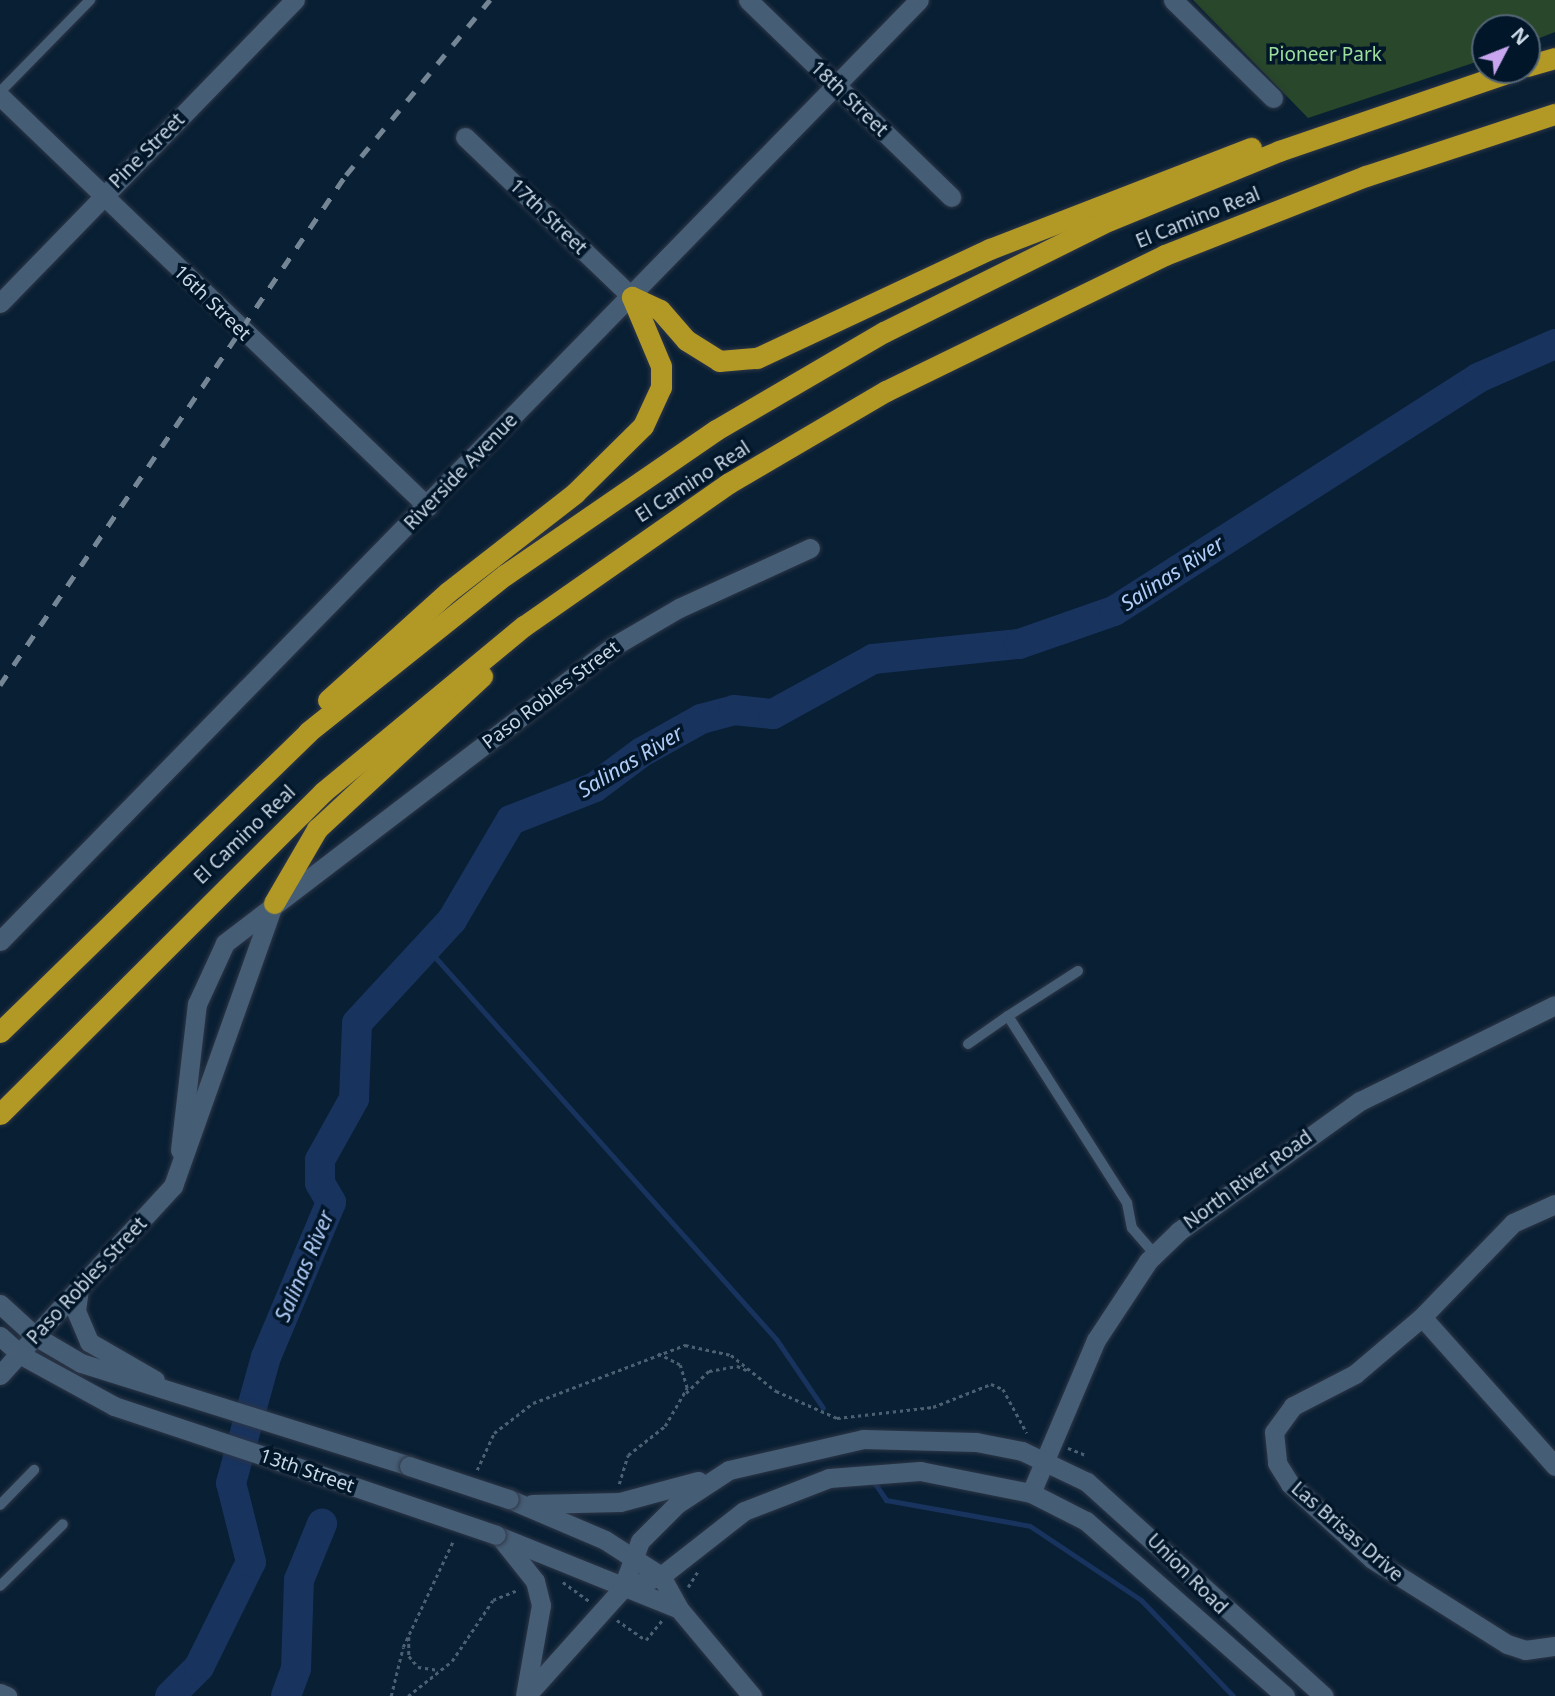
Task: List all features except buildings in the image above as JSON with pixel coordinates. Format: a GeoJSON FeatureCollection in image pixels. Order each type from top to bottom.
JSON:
{"type":"FeatureCollection","features":[{"type":"Feature","properties":{"kind":"highway","name":"El Camino Real"},"geometry":{"type":"LineString","coordinates":[[0,1032],[308,732],[505,575],[796,381],[972,285],[1110,220],[1423,100],[1473,84]]}},
{"type":"Feature","properties":{"kind":"highway"},"geometry":{"type":"LineString","coordinates":[[632,297],[660,310],[686,340],[719,361],[757,358],[990,249],[1183,171],[1391,98],[1423,100]]}},
{"type":"Feature","properties":{"kind":"highway","name":"El Camino Real"},"geometry":{"type":"LineString","coordinates":[[0,1114],[278,833],[524,626],[729,483],[886,391],[1069,298],[1366,176],[1555,114]]}},
{"type":"Feature","properties":{"kind":"highway"},"geometry":{"type":"LineString","coordinates":[[308,732],[358,669],[575,493],[643,426],[661,387],[661,366],[632,297]]}},
{"type":"Feature","properties":{"kind":"highway"},"geometry":{"type":"LineString","coordinates":[[274,903],[317,829],[480,679],[524,626]]}},
{"type":"Feature","properties":{"kind":"main road","name":"Pine Street"},"geometry":{"type":"LineString","coordinates":[[0,303],[295,0]]}},
{"type":"Feature","properties":{"kind":"main road","name":"18th Street"},"geometry":{"type":"LineString","coordinates":[[748,0],[951,197]]}},
{"type":"Feature","properties":{"kind":"main road","name":"Riverside Avenue"},"geometry":{"type":"LineString","coordinates":[[4,930],[428,507],[919,0]]}},
{"type":"Feature","properties":{"kind":"main road"},"geometry":{"type":"LineString","coordinates":[[1173,0],[1273,98]]}},
{"type":"Feature","properties":{"kind":"main road","name":"16th Street"},"geometry":{"type":"LineString","coordinates":[[0,94],[102,196],[428,507]]}},
{"type":"Feature","properties":{"kind":"main road","name":"17th Street"},"geometry":{"type":"LineString","coordinates":[[465,137],[632,297]]}},
{"type":"Feature","properties":{"kind":"main road","name":"Paso Robles Street"},"geometry":{"type":"LineString","coordinates":[[173,1185],[191,1091],[197,1004],[207,972],[225,943],[274,903],[315,877],[614,646],[679,608],[810,548]]}},
{"type":"Feature","properties":{"kind":"main road","name":"Paso Robles Street"},"geometry":{"type":"LineString","coordinates":[[251,966],[282,912],[315,877]]}},
{"type":"Feature","properties":{"kind":"main road","name":"Paso Robles Street"},"geometry":{"type":"LineString","coordinates":[[0,1375],[173,1185],[274,903]]}},
{"type":"Feature","properties":{"kind":"main road","name":"North River Road"},"geometry":{"type":"LineString","coordinates":[[1031,1493],[1096,1340],[1155,1254],[1222,1195],[1360,1101],[1555,1005]]}},
{"type":"Feature","properties":{"kind":"main road","name":"Las Brisas Drive"},"geometry":{"type":"LineString","coordinates":[[1555,1204],[1513,1223],[1422,1317],[1355,1374],[1283,1415],[1274,1432],[1277,1463],[1324,1516],[1427,1599],[1507,1644],[1525,1650],[1555,1646]]}},
{"type":"Feature","properties":{"kind":"main road"},"geometry":{"type":"LineString","coordinates":[[79,1289],[76,1311],[89,1342],[133,1376]]}},
{"type":"Feature","properties":{"kind":"main road"},"geometry":{"type":"LineString","coordinates":[[0,1304],[35,1336],[133,1376]]}},
{"type":"Feature","properties":{"kind":"main road"},"geometry":{"type":"LineString","coordinates":[[1422,1317],[1555,1466]]}},
{"type":"Feature","properties":{"kind":"main road","name":"13th Street"},"geometry":{"type":"LineString","coordinates":[[0,1336],[21,1355],[114,1406],[498,1536],[585,1568],[622,1589],[679,1609]]}},
{"type":"Feature","properties":{"kind":"main road","name":"13th Street"},"geometry":{"type":"LineString","coordinates":[[133,1376],[202,1405],[517,1502]]}},
{"type":"Feature","properties":{"kind":"main road"},"geometry":{"type":"LineString","coordinates":[[517,1502],[620,1502],[729,1470],[863,1439],[976,1442],[1045,1459]]}},
{"type":"Feature","properties":{"kind":"main road","name":"Union Road"},"geometry":{"type":"LineString","coordinates":[[1045,1459],[1120,1508],[1239,1625],[1324,1696]]}},
{"type":"Feature","properties":{"kind":"main road"},"geometry":{"type":"LineString","coordinates":[[526,1696],[622,1589],[633,1557],[677,1504],[729,1470]]}},
{"type":"Feature","properties":{"kind":"main road"},"geometry":{"type":"LineString","coordinates":[[622,1589],[661,1576],[744,1511],[829,1478],[920,1471],[1031,1493]]}},
{"type":"Feature","properties":{"kind":"main road","name":"Union Road"},"geometry":{"type":"LineString","coordinates":[[1031,1493],[1120,1546],[1285,1696]]}},
{"type":"Feature","properties":{"kind":"main road"},"geometry":{"type":"LineString","coordinates":[[517,1502],[633,1557],[661,1576],[679,1609],[752,1696]]}},
{"type":"Feature","properties":{"kind":"main road"},"geometry":{"type":"LineString","coordinates":[[498,1536],[535,1585],[541,1605],[526,1696]]}},
{"type":"Feature","properties":{"kind":"main road"},"geometry":{"type":"LineString","coordinates":[[0,1693],[7,1696]]}},
{"type":"Feature","properties":{"kind":"lane"},"geometry":{"type":"LineString","coordinates":[[0,94],[90,0]]}},
{"type":"Feature","properties":{"kind":"lane"},"geometry":{"type":"LineString","coordinates":[[968,1044],[1077,971]]}},
{"type":"Feature","properties":{"kind":"lane"},"geometry":{"type":"LineString","coordinates":[[1009,1016],[1126,1203],[1132,1228],[1155,1254]]}},
{"type":"Feature","properties":{"kind":"lane"},"geometry":{"type":"LineString","coordinates":[[0,1505],[34,1471]]}},
{"type":"Feature","properties":{"kind":"lane"},"geometry":{"type":"LineString","coordinates":[[0,1586],[63,1524]]}},
{"type":"Feature","properties":{"kind":"path"},"geometry":{"type":"LineString","coordinates":[[474,1479],[494,1433],[533,1402],[685,1345],[731,1355],[807,1409],[837,1418],[933,1407],[991,1384],[1003,1389],[1045,1459]]}},
{"type":"Feature","properties":{"kind":"path"},"geometry":{"type":"LineString","coordinates":[[620,1502],[628,1455],[666,1426],[687,1388],[680,1365],[658,1354]]}},
{"type":"Feature","properties":{"kind":"path"},"geometry":{"type":"LineString","coordinates":[[683,1398],[709,1371],[737,1366],[752,1372]]}},
{"type":"Feature","properties":{"kind":"path"},"geometry":{"type":"LineString","coordinates":[[391,1696],[411,1632],[457,1530]]}},
{"type":"Feature","properties":{"kind":"path"},"geometry":{"type":"LineString","coordinates":[[408,1696],[442,1669],[493,1600],[535,1585]]}},
{"type":"Feature","properties":{"kind":"path"},"geometry":{"type":"LineString","coordinates":[[411,1632],[409,1656],[418,1667],[442,1669]]}},
{"type":"Feature","properties":{"kind":"green space","name":"Pioneer Park"},"geometry":{"type":"Polygon","coordinates":[[[1193,0],[1555,0],[1555,32],[1541,38],[1541,14],[1471,14],[1471,64],[1308,118],[1193,0]]]}},
{"type":"Feature","properties":{"kind":"water"},"geometry":{"type":"Polygon","coordinates":[[[1109,609],[1122,616],[1115,626],[1062,645],[1019,644],[1047,620],[1109,609]]]}},
{"type":"Feature","properties":{"kind":"waterway","name":"Salinas River"},"geometry":{"type":"LineString","coordinates":[[170,1696],[199,1667],[251,1562],[231,1483],[266,1357],[331,1202],[320,1183],[320,1160],[354,1099],[357,1023],[452,920],[511,820],[595,787],[642,752],[701,719],[734,710],[773,714],[873,659],[1019,644],[1114,611],[1478,378],[1555,344]]}},
{"type":"Feature","properties":{"kind":"waterway"},"geometry":{"type":"LineString","coordinates":[[426,947],[776,1339],[823,1408]]}},
{"type":"Feature","properties":{"kind":"waterway"},"geometry":{"type":"LineString","coordinates":[[874,1482],[886,1500],[1030,1526],[1141,1600],[1233,1696]]}},
{"type":"Feature","properties":{"kind":"waterway","name":"Salinas River"},"geometry":{"type":"LineString","coordinates":[[286,1696],[296,1669],[299,1580],[322,1524]]}},
{"type":"Feature","properties":{"kind":"railway"},"geometry":{"type":"LineString","coordinates":[[0,685],[346,175],[490,0]]}}]}
